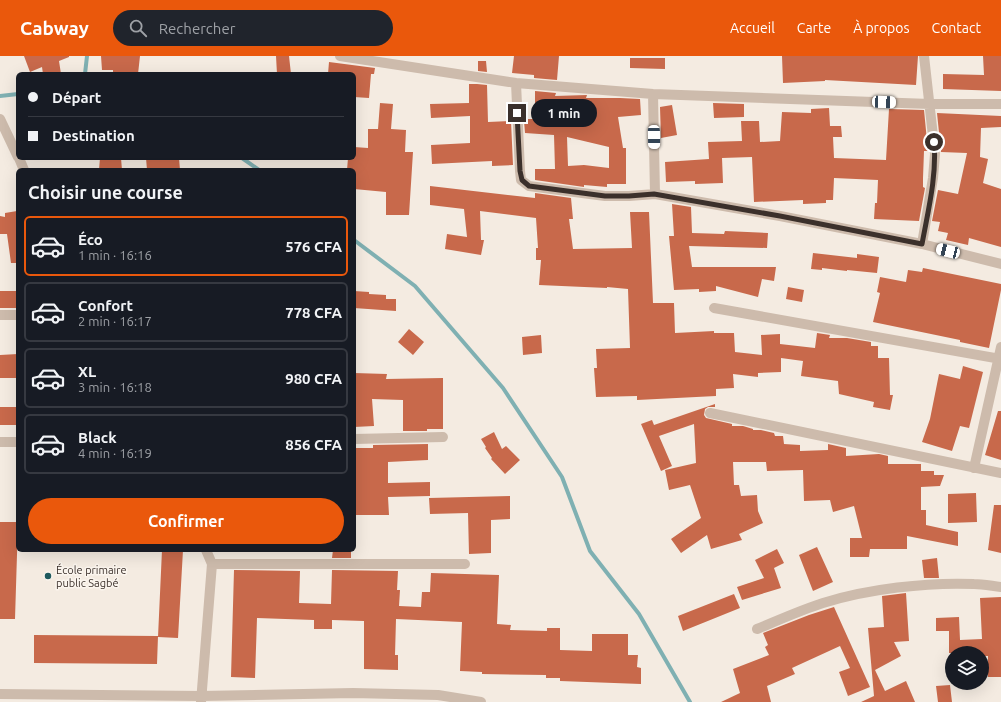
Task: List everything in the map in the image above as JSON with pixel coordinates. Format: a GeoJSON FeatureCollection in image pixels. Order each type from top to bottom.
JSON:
{"type":"FeatureCollection","features":[{"type":"Feature","properties":{"kind":"street"},"geometry":{"type":"LineString","coordinates":[[340,56],[516,83],[653,94],[930,104],[1001,104]]}},
{"type":"Feature","properties":{"kind":"street"},"geometry":{"type":"LineString","coordinates":[[922,244],[933,178],[935,154],[924,56]]}},
{"type":"Feature","properties":{"kind":"street"},"geometry":{"type":"LineString","coordinates":[[516,83],[520,171],[522,180],[529,186],[605,196],[654,194],[780,216],[922,244],[1001,264]]}},
{"type":"Feature","properties":{"kind":"street"},"geometry":{"type":"LineString","coordinates":[[653,94],[654,194]]}},
{"type":"Feature","properties":{"kind":"street"},"geometry":{"type":"LineString","coordinates":[[0,119],[16,153]]}},
{"type":"Feature","properties":{"kind":"street"},"geometry":{"type":"LineString","coordinates":[[714,308],[1000,358]]}},
{"type":"Feature","properties":{"kind":"street"},"geometry":{"type":"LineString","coordinates":[[0,315],[16,315]]}},
{"type":"Feature","properties":{"kind":"street"},"geometry":{"type":"LineString","coordinates":[[974,468],[1000,358],[1001,347]]}},
{"type":"Feature","properties":{"kind":"street"},"geometry":{"type":"LineString","coordinates":[[710,413],[1001,473]]}},
{"type":"Feature","properties":{"kind":"street"},"geometry":{"type":"LineString","coordinates":[[356,439],[443,437]]}},
{"type":"Feature","properties":{"kind":"street"},"geometry":{"type":"LineString","coordinates":[[0,442],[16,442]]}},
{"type":"Feature","properties":{"kind":"street"},"geometry":{"type":"LineString","coordinates":[[201,699],[212,564],[207,552]]}},
{"type":"Feature","properties":{"kind":"street"},"geometry":{"type":"LineString","coordinates":[[212,564],[465,564]]}},
{"type":"Feature","properties":{"kind":"street"},"geometry":{"type":"LineString","coordinates":[[757,629],[823,603],[855,594],[942,584],[975,584],[1001,587]]}},
{"type":"Feature","properties":{"kind":"street"},"geometry":{"type":"LineString","coordinates":[[0,694],[70,699],[353,698],[438,695],[481,702]]}},
{"type":"Feature","properties":{"kind":"building"},"geometry":{"type":"Polygon","coordinates":[[[24,56],[69,56],[59,61],[61,72],[43,72],[42,67],[30,72],[24,56]]]}},
{"type":"Feature","properties":{"kind":"building"},"geometry":{"type":"Polygon","coordinates":[[[101,56],[140,56],[138,72],[113,72],[113,70],[102,70],[101,56]]]}},
{"type":"Feature","properties":{"kind":"building"},"geometry":{"type":"Polygon","coordinates":[[[276,56],[289,56],[291,72],[277,72],[276,56]]]}},
{"type":"Feature","properties":{"kind":"building"},"geometry":{"type":"Polygon","coordinates":[[[514,56],[559,56],[557,80],[534,78],[534,75],[512,73],[514,56]]]}},
{"type":"Feature","properties":{"kind":"building"},"geometry":{"type":"Polygon","coordinates":[[[782,56],[918,56],[916,85],[825,80],[783,83],[782,56]]]}},
{"type":"Feature","properties":{"kind":"building"},"geometry":{"type":"Polygon","coordinates":[[[983,56],[1001,56],[1001,91],[943,89],[943,74],[984,75],[983,56]]]}},
{"type":"Feature","properties":{"kind":"building"},"geometry":{"type":"Polygon","coordinates":[[[630,58],[665,58],[665,69],[630,68],[630,58]]]}},
{"type":"Feature","properties":{"kind":"building"},"geometry":{"type":"Polygon","coordinates":[[[478,61],[486,61],[487,72],[478,71],[478,61]]]}},
{"type":"Feature","properties":{"kind":"building"},"geometry":{"type":"Polygon","coordinates":[[[329,62],[375,68],[374,74],[371,74],[369,98],[356,97],[356,72],[328,72],[329,62]]]}},
{"type":"Feature","properties":{"kind":"building"},"geometry":{"type":"Polygon","coordinates":[[[469,84],[487,85],[488,122],[511,121],[513,165],[492,166],[492,161],[432,164],[431,145],[470,143],[470,116],[431,118],[430,104],[469,103],[469,84]]]}},
{"type":"Feature","properties":{"kind":"building"},"geometry":{"type":"Polygon","coordinates":[[[535,91],[556,93],[555,96],[587,95],[586,98],[640,99],[641,115],[618,117],[623,148],[626,148],[626,184],[607,184],[607,187],[584,185],[584,187],[535,180],[535,169],[555,169],[554,135],[525,133],[524,121],[528,121],[528,119],[535,119],[535,91]],[[567,137],[568,166],[584,165],[609,168],[609,147],[567,137]]]}},
{"type":"Feature","properties":{"kind":"building"},"geometry":{"type":"Polygon","coordinates":[[[380,103],[393,104],[391,129],[406,130],[405,152],[413,152],[409,215],[386,215],[386,192],[356,189],[356,168],[347,168],[348,160],[356,160],[356,147],[368,148],[368,129],[378,129],[380,103]]]}},
{"type":"Feature","properties":{"kind":"building"},"geometry":{"type":"Polygon","coordinates":[[[713,103],[744,104],[744,117],[714,118],[713,103]]]}},
{"type":"Feature","properties":{"kind":"building"},"geometry":{"type":"Polygon","coordinates":[[[672,105],[677,135],[661,138],[660,107],[672,105]]]}},
{"type":"Feature","properties":{"kind":"building"},"geometry":{"type":"Polygon","coordinates":[[[829,108],[830,126],[841,126],[842,137],[833,137],[834,158],[886,160],[889,109],[924,110],[928,151],[924,151],[923,187],[925,188],[919,221],[874,219],[875,203],[877,203],[878,180],[834,178],[833,200],[826,200],[826,203],[803,204],[803,200],[754,202],[752,157],[722,158],[723,183],[695,184],[695,181],[666,182],[665,162],[709,159],[708,142],[742,141],[741,121],[759,121],[760,142],[780,141],[782,112],[811,113],[811,109],[829,108]]]}},
{"type":"Feature","properties":{"kind":"building"},"geometry":{"type":"Polygon","coordinates":[[[937,113],[1001,116],[1001,127],[981,128],[980,157],[988,159],[983,183],[1001,189],[1001,247],[969,238],[968,245],[946,240],[948,233],[938,231],[940,222],[932,221],[938,190],[958,194],[967,153],[941,152],[937,113]]]}},
{"type":"Feature","properties":{"kind":"building"},"geometry":{"type":"Polygon","coordinates":[[[100,160],[121,160],[122,168],[99,168],[100,160]]]}},
{"type":"Feature","properties":{"kind":"building"},"geometry":{"type":"Polygon","coordinates":[[[146,160],[179,160],[180,168],[147,168],[146,160]]]}},
{"type":"Feature","properties":{"kind":"building"},"geometry":{"type":"Polygon","coordinates":[[[430,186],[535,198],[535,193],[571,198],[573,219],[569,219],[573,249],[632,248],[630,212],[649,212],[653,303],[674,303],[675,333],[714,331],[714,333],[734,333],[735,352],[762,355],[761,335],[780,334],[780,344],[815,348],[817,333],[830,335],[829,338],[847,338],[871,342],[871,346],[878,346],[878,358],[889,358],[890,395],[893,395],[890,410],[873,407],[874,402],[839,394],[838,381],[801,376],[803,361],[781,358],[781,372],[758,373],[758,377],[733,374],[734,388],[716,389],[716,396],[637,400],[637,396],[596,397],[594,368],[597,368],[596,349],[630,348],[628,289],[539,285],[541,260],[536,260],[536,248],[538,248],[536,218],[480,211],[481,240],[484,240],[481,255],[445,249],[447,234],[467,237],[464,209],[430,205],[430,186]]]}},
{"type":"Feature","properties":{"kind":"building"},"geometry":{"type":"Polygon","coordinates":[[[672,204],[691,207],[692,233],[724,234],[725,231],[768,233],[767,248],[689,246],[692,267],[776,267],[774,281],[762,279],[758,297],[716,286],[716,291],[699,292],[699,289],[674,290],[669,236],[674,236],[672,204]]]}},
{"type":"Feature","properties":{"kind":"building"},"geometry":{"type":"Polygon","coordinates":[[[16,211],[16,263],[11,263],[7,234],[0,234],[0,216],[5,217],[5,213],[16,211]]]}},
{"type":"Feature","properties":{"kind":"building"},"geometry":{"type":"Polygon","coordinates":[[[813,253],[857,258],[857,254],[879,257],[877,273],[822,268],[822,270],[811,269],[813,253]]]}},
{"type":"Feature","properties":{"kind":"building"},"geometry":{"type":"Polygon","coordinates":[[[923,268],[1001,284],[989,348],[960,342],[960,340],[873,322],[880,293],[877,292],[880,277],[906,282],[908,270],[922,272],[923,268]]]}},
{"type":"Feature","properties":{"kind":"building"},"geometry":{"type":"Polygon","coordinates":[[[788,287],[804,290],[802,302],[786,299],[788,287]]]}},
{"type":"Feature","properties":{"kind":"building"},"geometry":{"type":"Polygon","coordinates":[[[0,291],[16,291],[16,308],[0,308],[0,291]]]}},
{"type":"Feature","properties":{"kind":"building"},"geometry":{"type":"Polygon","coordinates":[[[356,291],[386,295],[386,299],[396,299],[396,311],[356,308],[356,291]]]}},
{"type":"Feature","properties":{"kind":"building"},"geometry":{"type":"Polygon","coordinates":[[[409,329],[424,342],[413,355],[398,342],[409,329]]]}},
{"type":"Feature","properties":{"kind":"building"},"geometry":{"type":"Polygon","coordinates":[[[541,335],[542,353],[523,355],[522,337],[541,335]]]}},
{"type":"Feature","properties":{"kind":"building"},"geometry":{"type":"Polygon","coordinates":[[[16,354],[16,378],[0,378],[0,355],[16,354]]]}},
{"type":"Feature","properties":{"kind":"building"},"geometry":{"type":"Polygon","coordinates":[[[963,366],[983,372],[969,428],[960,426],[952,451],[922,442],[930,419],[939,374],[960,379],[963,366]]]}},
{"type":"Feature","properties":{"kind":"building"},"geometry":{"type":"Polygon","coordinates":[[[356,373],[387,374],[386,379],[443,378],[443,429],[403,431],[403,400],[372,399],[374,426],[356,427],[356,373]]]}},
{"type":"Feature","properties":{"kind":"building"},"geometry":{"type":"Polygon","coordinates":[[[715,404],[715,407],[708,407],[705,409],[704,415],[706,418],[732,424],[732,426],[743,426],[753,430],[774,433],[775,436],[783,436],[784,444],[800,445],[800,451],[828,450],[828,444],[846,448],[846,456],[879,454],[888,456],[888,464],[921,464],[921,471],[934,471],[934,475],[944,475],[940,486],[921,487],[921,510],[926,510],[926,525],[958,532],[958,546],[907,536],[907,549],[870,549],[869,557],[850,557],[850,538],[862,538],[854,506],[833,512],[830,500],[804,501],[803,470],[767,471],[766,462],[733,462],[734,485],[739,485],[741,496],[757,495],[758,511],[763,523],[739,534],[742,540],[711,549],[707,535],[681,553],[671,539],[701,518],[690,485],[669,490],[665,470],[696,463],[694,424],[659,436],[672,466],[661,471],[641,424],[652,420],[654,425],[715,404]]]}},
{"type":"Feature","properties":{"kind":"building"},"geometry":{"type":"Polygon","coordinates":[[[0,407],[16,407],[16,425],[0,425],[0,407]]]}},
{"type":"Feature","properties":{"kind":"building"},"geometry":{"type":"Polygon","coordinates":[[[998,411],[1001,411],[1001,460],[985,455],[998,411]]]}},
{"type":"Feature","properties":{"kind":"building"},"geometry":{"type":"Polygon","coordinates":[[[494,432],[502,449],[506,446],[520,460],[505,474],[491,459],[492,458],[481,439],[494,432]]]}},
{"type":"Feature","properties":{"kind":"building"},"geometry":{"type":"Polygon","coordinates":[[[428,444],[428,460],[388,462],[388,483],[430,482],[430,496],[388,497],[389,515],[356,515],[356,448],[373,448],[373,445],[428,444]]]}},
{"type":"Feature","properties":{"kind":"building"},"geometry":{"type":"Polygon","coordinates":[[[976,493],[977,522],[948,523],[948,494],[976,493]]]}},
{"type":"Feature","properties":{"kind":"building"},"geometry":{"type":"Polygon","coordinates":[[[510,496],[510,519],[491,520],[491,553],[469,554],[468,513],[430,514],[429,498],[510,496]]]}},
{"type":"Feature","properties":{"kind":"building"},"geometry":{"type":"Polygon","coordinates":[[[994,505],[1001,505],[1001,553],[988,550],[994,505]]]}},
{"type":"Feature","properties":{"kind":"building"},"geometry":{"type":"Polygon","coordinates":[[[0,522],[16,522],[17,552],[15,619],[0,619],[0,522]]]}},
{"type":"Feature","properties":{"kind":"building"},"geometry":{"type":"Polygon","coordinates":[[[817,547],[833,582],[813,591],[799,555],[817,547]]]}},
{"type":"Feature","properties":{"kind":"building"},"geometry":{"type":"Polygon","coordinates":[[[777,549],[784,563],[774,568],[781,588],[742,600],[737,587],[764,578],[755,560],[777,549]]]}},
{"type":"Feature","properties":{"kind":"building"},"geometry":{"type":"Polygon","coordinates":[[[162,552],[183,552],[178,638],[158,637],[162,552]]]}},
{"type":"Feature","properties":{"kind":"building"},"geometry":{"type":"Polygon","coordinates":[[[333,552],[351,552],[351,558],[332,558],[333,552]]]}},
{"type":"Feature","properties":{"kind":"building"},"geometry":{"type":"Polygon","coordinates":[[[937,558],[939,578],[924,578],[922,560],[937,558]]]}},
{"type":"Feature","properties":{"kind":"building"},"geometry":{"type":"Polygon","coordinates":[[[234,570],[300,571],[299,603],[331,604],[332,570],[398,571],[397,590],[400,590],[399,606],[421,607],[422,592],[430,592],[431,573],[499,575],[497,624],[511,625],[510,630],[547,631],[547,628],[560,628],[560,650],[592,651],[592,634],[628,634],[628,655],[638,655],[637,667],[641,668],[641,684],[560,681],[560,678],[546,678],[546,675],[482,674],[482,672],[460,671],[462,622],[396,619],[395,655],[398,655],[398,670],[364,669],[364,621],[332,620],[332,629],[314,629],[314,620],[257,618],[255,678],[231,677],[234,570]]]}},
{"type":"Feature","properties":{"kind":"building"},"geometry":{"type":"Polygon","coordinates":[[[906,593],[909,641],[894,642],[901,656],[875,670],[885,691],[906,681],[915,702],[861,702],[874,696],[868,628],[884,627],[882,596],[906,593]]]}},
{"type":"Feature","properties":{"kind":"building"},"geometry":{"type":"Polygon","coordinates":[[[734,594],[740,608],[683,631],[678,616],[734,594]]]}},
{"type":"Feature","properties":{"kind":"building"},"geometry":{"type":"Polygon","coordinates":[[[1001,597],[1001,677],[989,677],[989,646],[949,646],[949,631],[936,631],[936,618],[959,617],[960,640],[982,639],[980,598],[1001,597]]]}},
{"type":"Feature","properties":{"kind":"building"},"geometry":{"type":"Polygon","coordinates":[[[834,607],[870,687],[848,696],[839,672],[850,668],[840,646],[792,668],[795,674],[767,686],[771,702],[721,702],[740,693],[733,669],[769,655],[765,647],[768,645],[763,633],[834,607]]]}},
{"type":"Feature","properties":{"kind":"building"},"geometry":{"type":"Polygon","coordinates":[[[34,635],[158,636],[157,664],[34,663],[34,635]]]}},
{"type":"Feature","properties":{"kind":"building"},"geometry":{"type":"Polygon","coordinates":[[[945,685],[945,690],[951,690],[952,702],[938,702],[936,686],[945,685]]]}},
{"type":"Feature","properties":{"kind":"waterway"},"geometry":{"type":"LineString","coordinates":[[85,72],[87,56]]}},
{"type":"Feature","properties":{"kind":"waterway"},"geometry":{"type":"LineString","coordinates":[[0,96],[16,94]]}},
{"type":"Feature","properties":{"kind":"waterway"},"geometry":{"type":"LineString","coordinates":[[245,160],[256,168]]}},
{"type":"Feature","properties":{"kind":"waterway"},"geometry":{"type":"LineString","coordinates":[[356,242],[415,286],[503,388],[562,477],[590,551],[639,614],[690,702]]}},
{"type":"Feature","properties":{"kind":"place","name":"École primaire public Sagbé"},"geometry":{"type":"Point","coordinates":[48,576]}},
{"type":"Feature","properties":{"kind":"route"},"geometry":{"type":"LineString","coordinates":[[517,113],[520,171],[522,180],[529,186],[605,196],[654,194],[780,216],[922,244],[933,178],[935,154],[934,142]]}}]}
